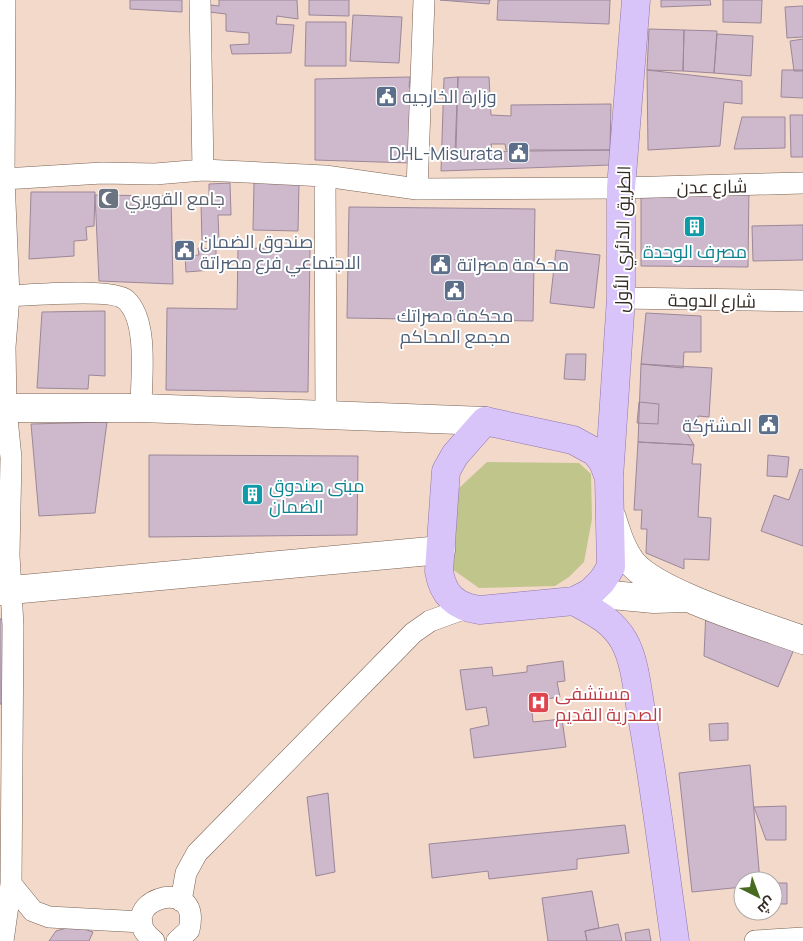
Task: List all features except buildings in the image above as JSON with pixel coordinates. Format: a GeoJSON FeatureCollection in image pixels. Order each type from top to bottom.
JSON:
{"type":"FeatureCollection","features":[{"type":"Feature","properties":{"kind":"main road","name":"الطريق الدائري الأول"},"geometry":{"type":"LineString","coordinates":[[582,597],[602,581],[611,567],[609,478],[621,298],[621,188],[636,0]]}},
{"type":"Feature","properties":{"kind":"main road"},"geometry":{"type":"LineString","coordinates":[[3,408],[141,408],[485,421],[573,440],[586,446],[603,462],[609,478]]}},
{"type":"Feature","properties":{"kind":"main road"},"geometry":{"type":"LineString","coordinates":[[485,421],[455,456],[446,471],[439,571],[441,584],[447,596],[456,604],[480,610],[582,597],[690,598]]}},
{"type":"Feature","properties":{"kind":"main road"},"geometry":{"type":"LineString","coordinates":[[611,514],[625,553],[645,574],[690,598],[803,640]]}},
{"type":"Feature","properties":{"kind":"main road"},"geometry":{"type":"LineString","coordinates":[[6,590],[441,550]]}},
{"type":"Feature","properties":{"kind":"main road"},"geometry":{"type":"LineString","coordinates":[[582,597],[615,628],[631,658],[648,750],[675,941]]}},
{"type":"Feature","properties":{"kind":"street"},"geometry":{"type":"LineString","coordinates":[[2,930],[11,884],[13,635],[6,590],[9,555],[11,458],[3,408],[4,347],[9,296],[4,180],[5,0]]}},
{"type":"Feature","properties":{"kind":"street"},"geometry":{"type":"LineString","coordinates":[[200,0],[203,170]]}},
{"type":"Feature","properties":{"kind":"street"},"geometry":{"type":"LineString","coordinates":[[417,189],[424,0]]}},
{"type":"Feature","properties":{"kind":"street","name":"شارع عدن"},"geometry":{"type":"LineString","coordinates":[[4,180],[102,173],[155,174],[203,170],[325,176],[417,189],[621,188],[803,183]]}},
{"type":"Feature","properties":{"kind":"street"},"geometry":{"type":"LineString","coordinates":[[325,176],[326,414]]}},
{"type":"Feature","properties":{"kind":"street"},"geometry":{"type":"LineString","coordinates":[[9,296],[117,294],[126,300],[135,312],[141,336],[141,408]]}},
{"type":"Feature","properties":{"kind":"street","name":"شارع الدوحة"},"geometry":{"type":"LineString","coordinates":[[621,298],[803,301]]}},
{"type":"Feature","properties":{"kind":"street"},"geometry":{"type":"LineString","coordinates":[[181,901],[186,873],[197,853],[414,633],[430,621],[466,608]]}},
{"type":"Feature","properties":{"kind":"street"},"geometry":{"type":"LineString","coordinates":[[11,884],[33,911],[48,917],[142,922]]}},
{"type":"Feature","properties":{"kind":"street"},"geometry":{"type":"LineString","coordinates":[[154,941],[144,930],[142,922],[146,907],[158,897],[174,897],[187,907],[191,922],[189,930],[178,941]]}},
{"type":"Feature","properties":{"kind":"street"},"geometry":{"type":"LineString","coordinates":[[755,941],[803,938]]}},
{"type":"Feature","properties":{"kind":"green space"},"geometry":{"type":"Polygon","coordinates":[[[487,462],[579,463],[591,474],[592,519],[584,562],[569,577],[555,586],[479,588],[452,569],[458,489],[487,462]]]}},
{"type":"Feature","properties":{"kind":"place","name":"وزارة الخارجيه"},"geometry":{"type":"Point","coordinates":[386,96]}},
{"type":"Feature","properties":{"kind":"place","name":"DHL-Misurata"},"geometry":{"type":"Point","coordinates":[519,153]}},
{"type":"Feature","properties":{"kind":"place","name":"جامع القويري"},"geometry":{"type":"Point","coordinates":[109,198]}},
{"type":"Feature","properties":{"kind":"place","name":"مصرف الوحدة"},"geometry":{"type":"Point","coordinates":[695,226]}},
{"type":"Feature","properties":{"kind":"place","name":"صندوق الضمان الاجتماعي فرع مصراتة"},"geometry":{"type":"Point","coordinates":[184,251]}},
{"type":"Feature","properties":{"kind":"place","name":"محكمة مصراتة"},"geometry":{"type":"Point","coordinates":[441,264]}},
{"type":"Feature","properties":{"kind":"place","name":"محكمة مصراتك مجمع المحاكم"},"geometry":{"type":"Point","coordinates":[455,290]}},
{"type":"Feature","properties":{"kind":"place","name":"المشتركة"},"geometry":{"type":"Point","coordinates":[768,425]}},
{"type":"Feature","properties":{"kind":"place","name":"مبنى صندوق الضمان"},"geometry":{"type":"Point","coordinates":[253,495]}},
{"type":"Feature","properties":{"kind":"place","name":"مستشفى الصدرية القديم"},"geometry":{"type":"Point","coordinates":[539,703]}}]}
